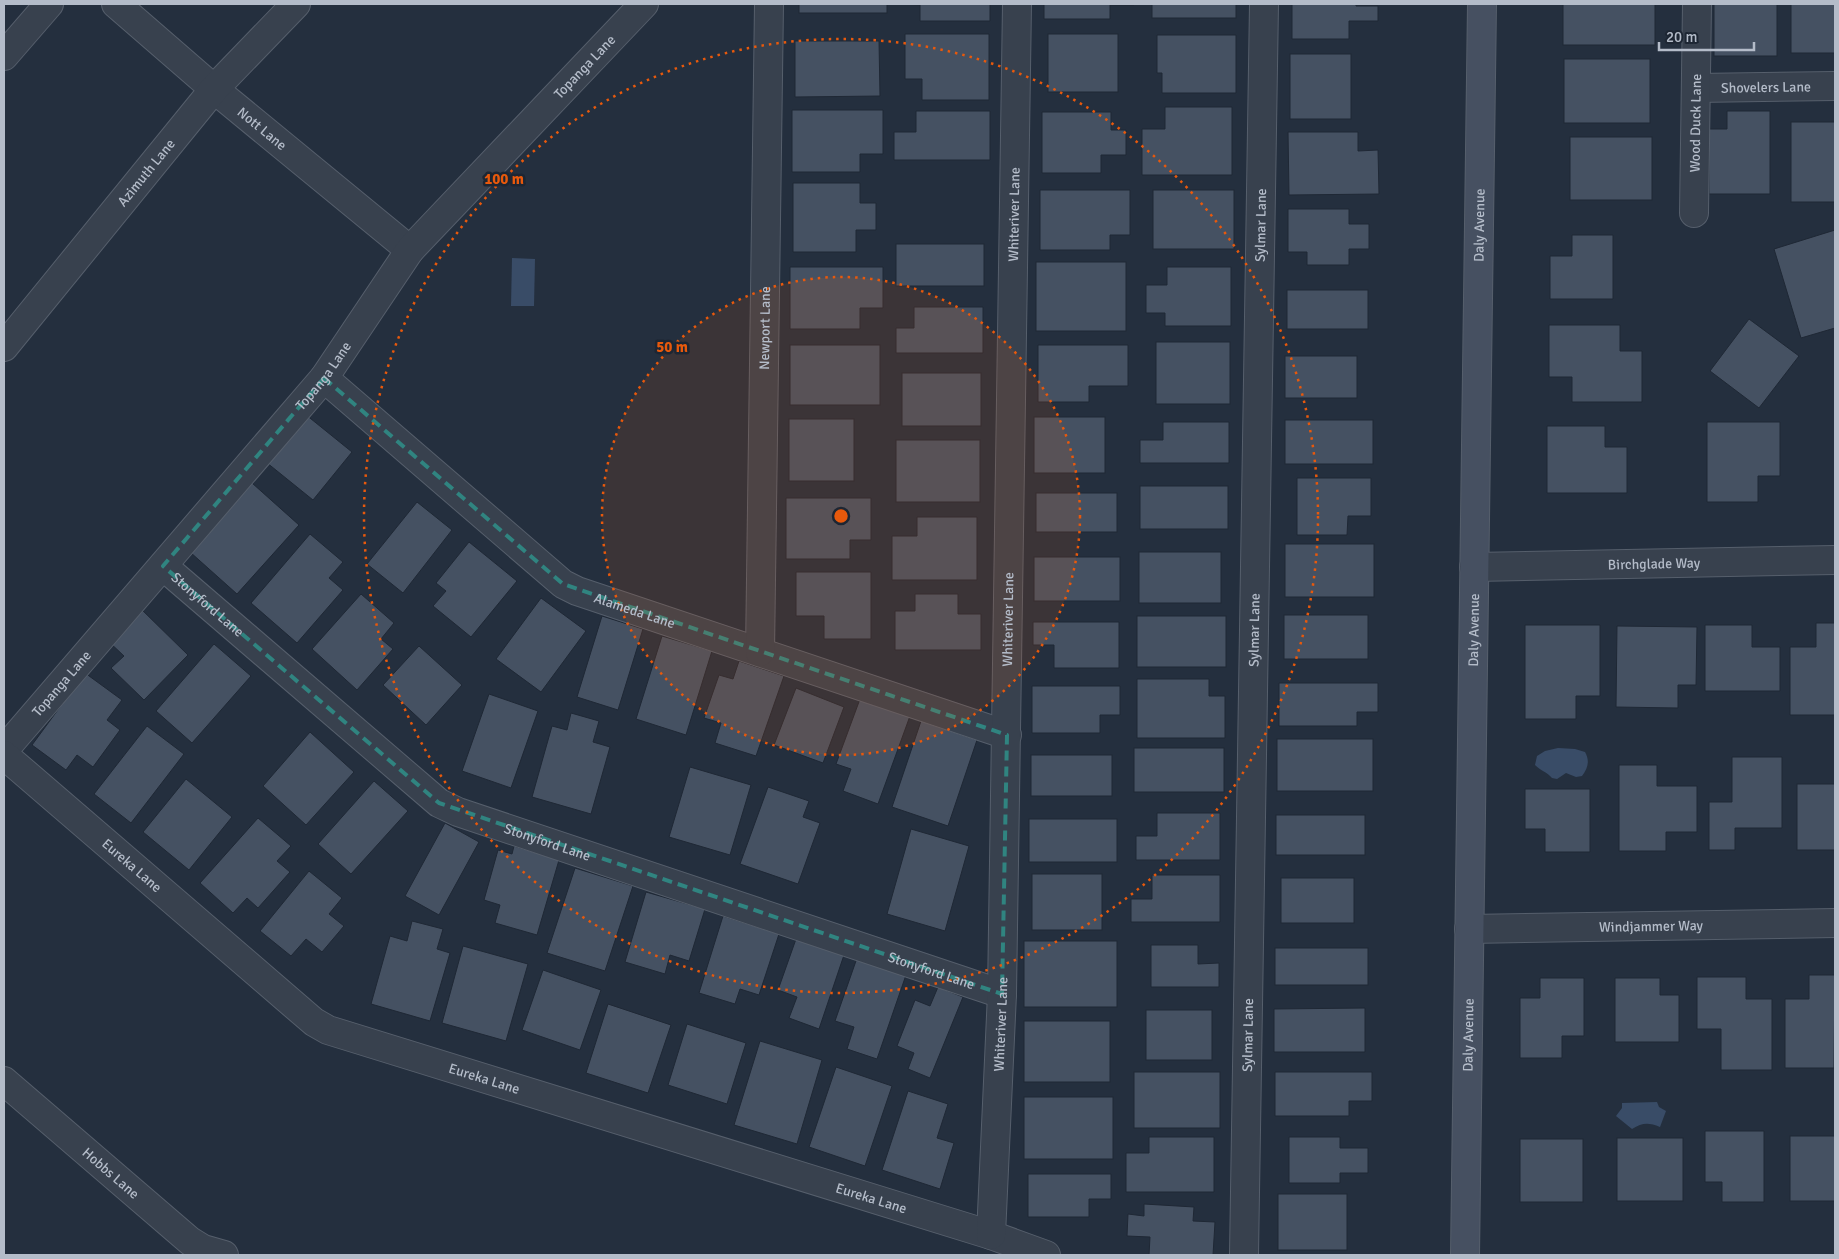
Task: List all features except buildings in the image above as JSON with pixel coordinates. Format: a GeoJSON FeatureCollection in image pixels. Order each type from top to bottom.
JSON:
{"type":"FeatureCollection","features":[{"type":"Feature","properties":{"kind":"street"},"geometry":{"type":"LineString","coordinates":[[4,56],[49,4]]}},
{"type":"Feature","properties":{"kind":"street","name":"Nott Lane"},"geometry":{"type":"LineString","coordinates":[[116,4],[214,89],[410,250]]}},
{"type":"Feature","properties":{"kind":"street","name":"Azimuth Lane"},"geometry":{"type":"LineString","coordinates":[[4,347],[214,89],[296,4]]}},
{"type":"Feature","properties":{"kind":"street","name":"Topanga Lane"},"geometry":{"type":"LineString","coordinates":[[4,750],[324,378],[410,250],[644,4]]}},
{"type":"Feature","properties":{"kind":"street","name":"Newport Lane"},"geometry":{"type":"LineString","coordinates":[[760,652],[769,4]]}},
{"type":"Feature","properties":{"kind":"street","name":"Whiteriver Lane"},"geometry":{"type":"LineString","coordinates":[[991,1235],[1002,994],[1016,4]]}},
{"type":"Feature","properties":{"kind":"street","name":"Sylmar Lane"},"geometry":{"type":"LineString","coordinates":[[1244,1255],[1264,4]]}},
{"type":"Feature","properties":{"kind":"street","name":"Daly Avenue"},"geometry":{"type":"LineString","coordinates":[[1465,1255],[1482,4]]}},
{"type":"Feature","properties":{"kind":"street","name":"Wood Duck Lane"},"geometry":{"type":"LineString","coordinates":[[1694,213],[1697,4]]}},
{"type":"Feature","properties":{"kind":"street","name":"Shovelers Lane"},"geometry":{"type":"LineString","coordinates":[[1696,88],[1835,86]]}},
{"type":"Feature","properties":{"kind":"street","name":"Alameda Lane"},"geometry":{"type":"LineString","coordinates":[[324,378],[563,584],[576,591],[1006,735]]}},
{"type":"Feature","properties":{"kind":"street","name":"Birchglade Way"},"geometry":{"type":"LineString","coordinates":[[1474,567],[1835,560]]}},
{"type":"Feature","properties":{"kind":"street","name":"Stonyford Lane"},"geometry":{"type":"LineString","coordinates":[[163,566],[439,803],[458,812],[1002,994]]}},
{"type":"Feature","properties":{"kind":"street","name":"Eureka Lane"},"geometry":{"type":"LineString","coordinates":[[4,755],[314,1022],[328,1030],[991,1235],[1046,1255]]}},
{"type":"Feature","properties":{"kind":"street","name":"Windjammer Way"},"geometry":{"type":"LineString","coordinates":[[1469,929],[1835,923]]}},
{"type":"Feature","properties":{"kind":"street","name":"Hobbs Lane"},"geometry":{"type":"LineString","coordinates":[[4,1081],[190,1242],[203,1249],[224,1255]]}},
{"type":"Feature","properties":{"kind":"highlighted area"},"geometry":{"type":"Polygon","coordinates":[[[324,378],[563,584],[1007,735],[1002,994],[439,803],[163,566],[324,378]]]}},
{"type":"Feature","properties":{"kind":"water"},"geometry":{"type":"Polygon","coordinates":[[[512,258],[535,259],[534,306],[511,306],[512,258]]]}},
{"type":"Feature","properties":{"kind":"water"},"geometry":{"type":"Polygon","coordinates":[[[1558,748],[1575,749],[1585,752],[1588,764],[1582,776],[1576,777],[1566,773],[1557,779],[1552,778],[1535,765],[1537,756],[1545,751],[1558,748]]]}},
{"type":"Feature","properties":{"kind":"water"},"geometry":{"type":"Polygon","coordinates":[[[1657,1102],[1659,1107],[1666,1111],[1660,1127],[1645,1124],[1632,1129],[1616,1116],[1622,1108],[1622,1103],[1657,1102]]]}}]}
